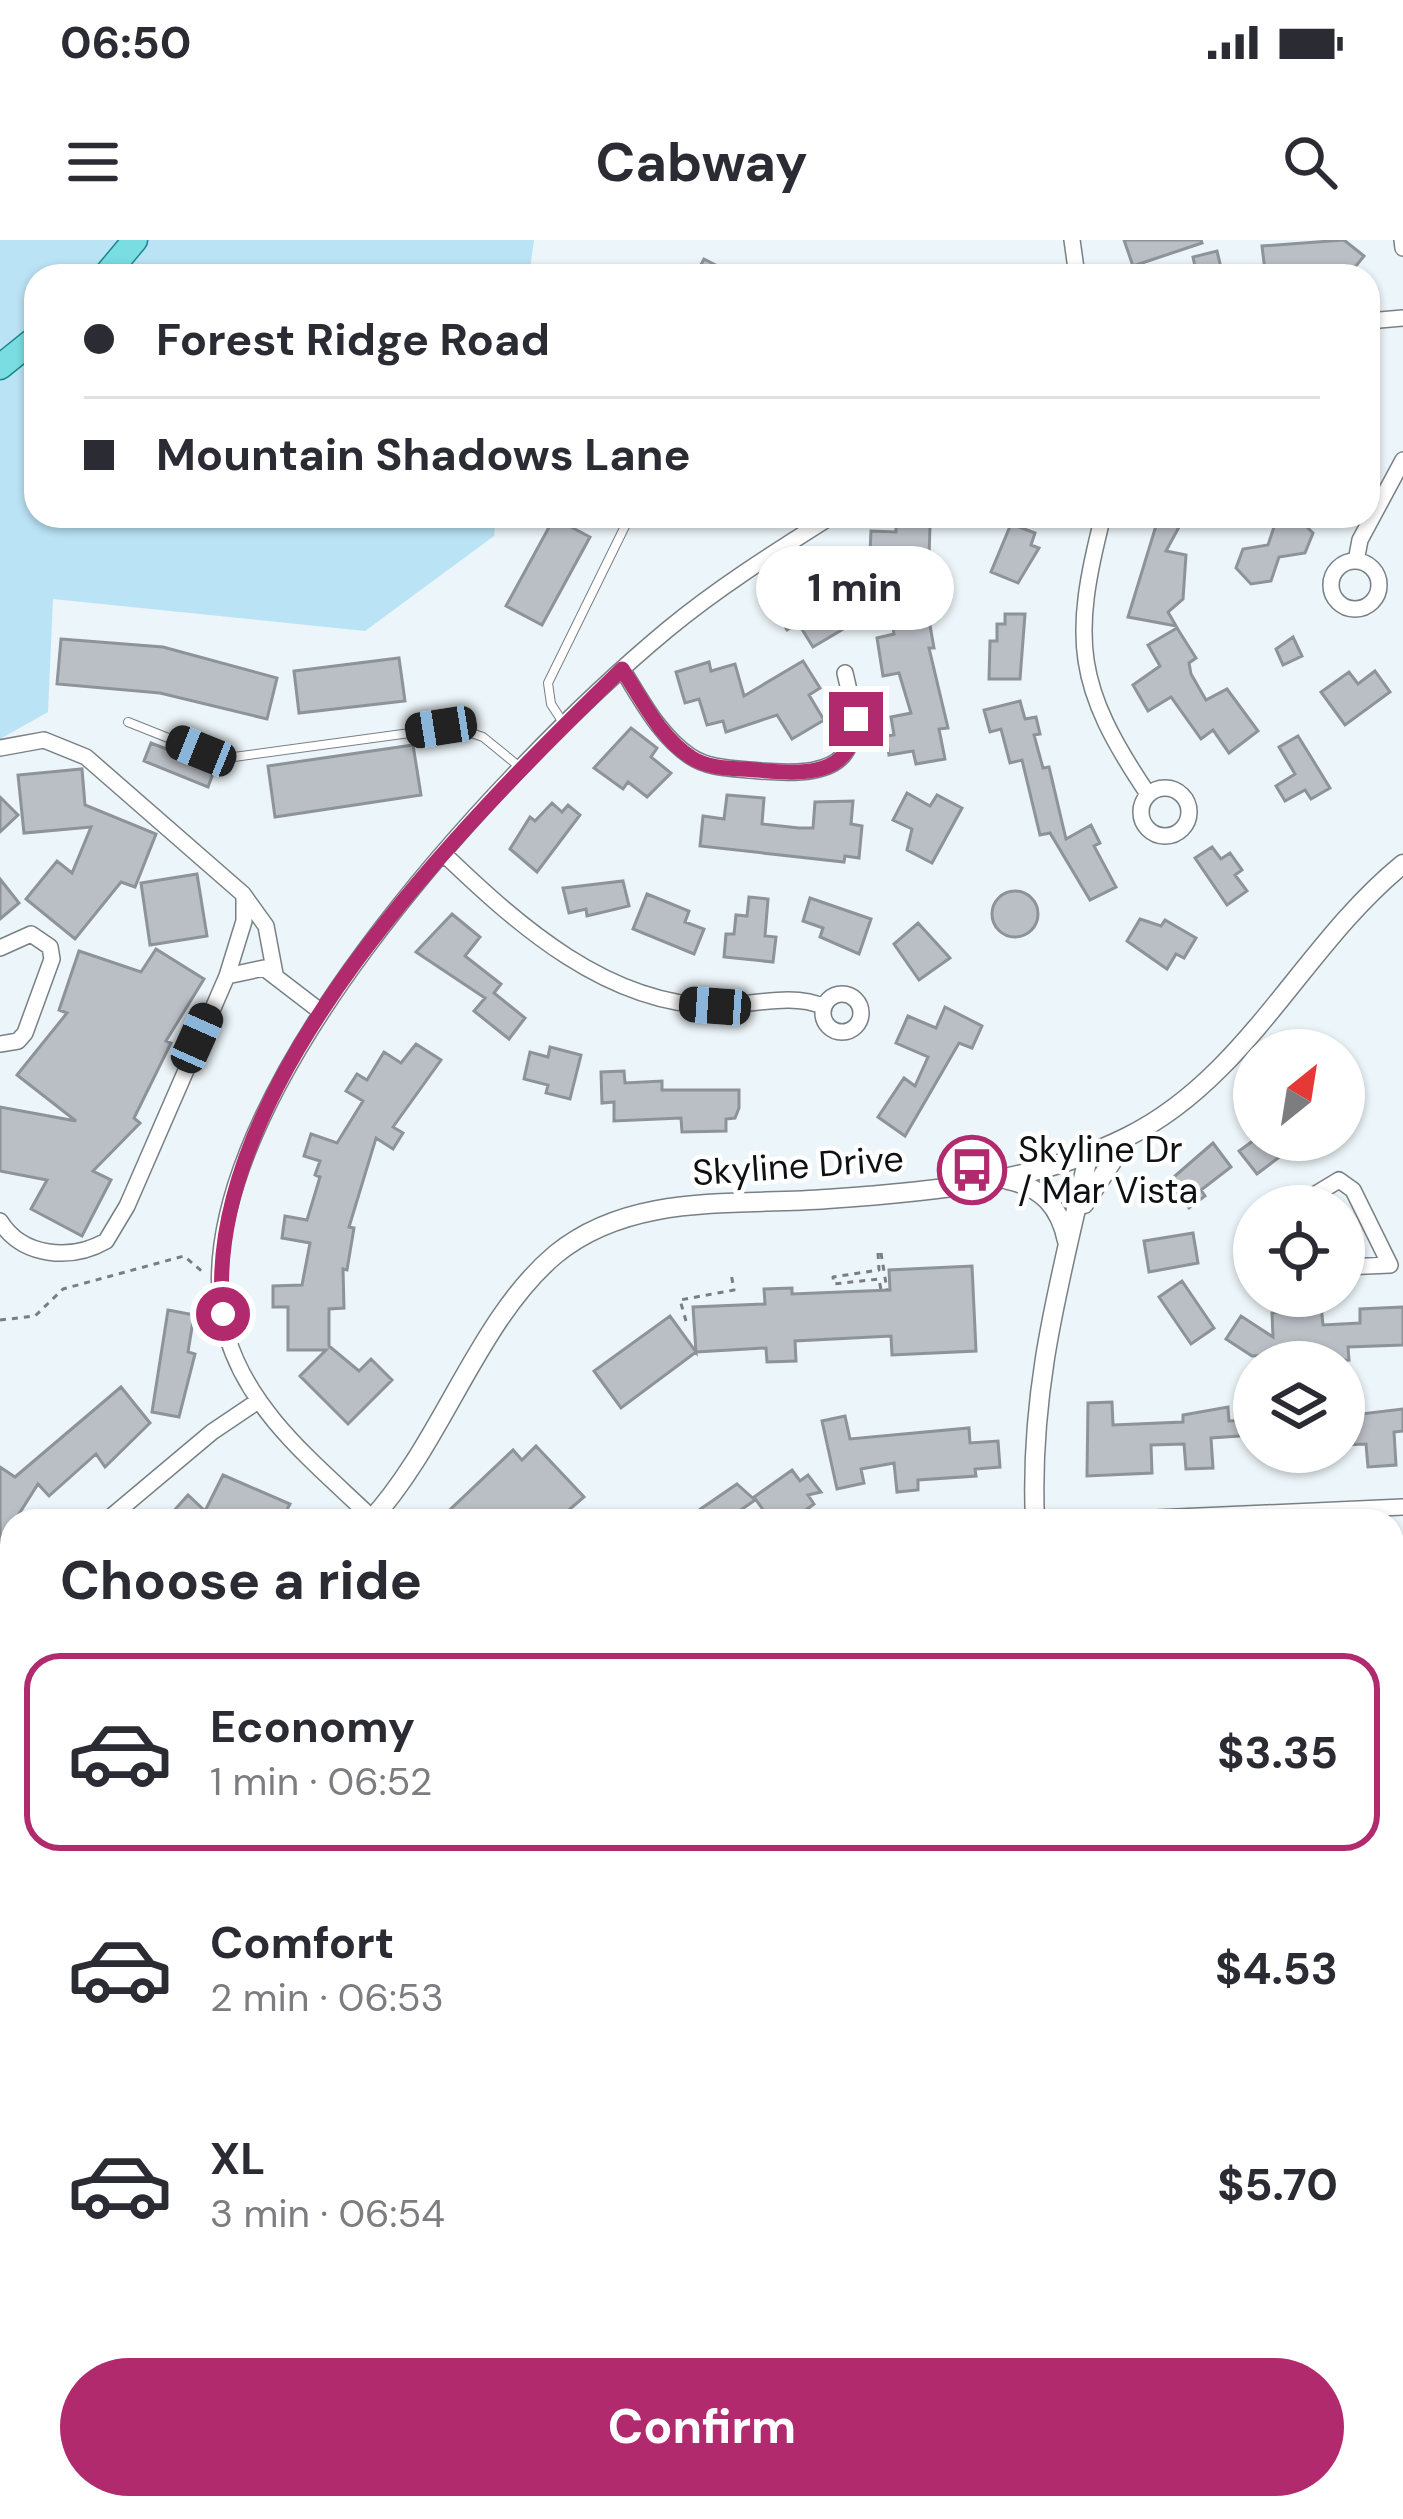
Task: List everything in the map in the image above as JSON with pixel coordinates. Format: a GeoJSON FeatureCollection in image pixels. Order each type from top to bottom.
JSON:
{"type":"FeatureCollection","features":[{"type":"Feature","properties":{"kind":"main road"},"geometry":{"type":"LineString","coordinates":[[115,264],[135,240]]}},
{"type":"Feature","properties":{"kind":"main road"},"geometry":{"type":"LineString","coordinates":[[0,368],[24,348]]}},
{"type":"Feature","properties":{"kind":"street"},"geometry":{"type":"LineString","coordinates":[[1380,503],[1403,460]]}},
{"type":"Feature","properties":{"kind":"street"},"geometry":{"type":"LineString","coordinates":[[361,1509],[258,1401],[228,1337],[220,1293],[224,1232],[261,1117],[320,1010],[522,769],[622,669],[742,573],[813,528]]}},
{"type":"Feature","properties":{"kind":"street"},"geometry":{"type":"LineString","coordinates":[[1101,528],[1080,633],[1101,711],[1148,794]]}},
{"type":"Feature","properties":{"kind":"street"},"geometry":{"type":"LineString","coordinates":[[1356,561],[1366,528]]}},
{"type":"Feature","properties":{"kind":"street"},"geometry":{"type":"LineString","coordinates":[[622,669],[668,738],[694,759],[721,768],[795,773],[827,770],[848,752],[856,719],[845,673]]}},
{"type":"Feature","properties":{"kind":"street"},"geometry":{"type":"LineString","coordinates":[[0,748],[44,740],[86,757],[243,895],[266,926],[275,974]]}},
{"type":"Feature","properties":{"kind":"street"},"geometry":{"type":"LineString","coordinates":[[446,856],[561,952],[630,988],[690,1004],[804,1001],[824,1007]]}},
{"type":"Feature","properties":{"kind":"street","name":"Skyline Drive"},"geometry":{"type":"LineString","coordinates":[[379,1509],[431,1441],[507,1309],[556,1255],[582,1238],[673,1207],[826,1200],[1004,1178],[1128,1137],[1236,1052],[1371,890],[1403,864]]}},
{"type":"Feature","properties":{"kind":"street"},"geometry":{"type":"LineString","coordinates":[[0,1221],[20,1242],[51,1253],[106,1241],[127,1206],[227,976],[244,921],[243,895]]}},
{"type":"Feature","properties":{"kind":"street"},"geometry":{"type":"LineString","coordinates":[[0,948],[22,933],[31,934],[50,947],[52,959],[25,1033],[18,1041],[0,1044]]}},
{"type":"Feature","properties":{"kind":"street"},"geometry":{"type":"LineString","coordinates":[[227,976],[251,967],[275,974],[320,1010]]}},
{"type":"Feature","properties":{"kind":"street"},"geometry":{"type":"LineString","coordinates":[[1067,1241],[1092,1190],[1128,1137]]}},
{"type":"Feature","properties":{"kind":"street"},"geometry":{"type":"LineString","coordinates":[[1035,1509],[1038,1388],[1089,1153]]}},
{"type":"Feature","properties":{"kind":"street"},"geometry":{"type":"LineString","coordinates":[[1004,1178],[1043,1194],[1056,1208],[1067,1241]]}},
{"type":"Feature","properties":{"kind":"street"},"geometry":{"type":"LineString","coordinates":[[1365,1215],[1396,1264],[1365,1266]]}},
{"type":"Feature","properties":{"kind":"street"},"geometry":{"type":"LineString","coordinates":[[120,1509],[212,1432],[258,1401]]}},
{"type":"Feature","properties":{"kind":"street"},"geometry":{"type":"LineString","coordinates":[[1358,1509],[1403,1507]]}},
{"type":"Feature","properties":{"kind":"lane"},"geometry":{"type":"LineString","coordinates":[[565,725],[551,704],[548,683],[624,528]]}},
{"type":"Feature","properties":{"kind":"lane"},"geometry":{"type":"LineString","coordinates":[[128,722],[201,751],[234,757],[454,727],[483,737],[522,769]]}},
{"type":"Feature","properties":{"kind":"path"},"geometry":{"type":"LineString","coordinates":[[879,1253],[884,1290],[879,1279],[834,1284],[832,1277],[879,1270],[879,1253]]}},
{"type":"Feature","properties":{"kind":"path"},"geometry":{"type":"LineString","coordinates":[[0,1320],[35,1316],[63,1289],[184,1256],[220,1293]]}},
{"type":"Feature","properties":{"kind":"path"},"geometry":{"type":"LineString","coordinates":[[686,1321],[680,1300],[734,1290],[731,1273]]}},
{"type":"Feature","properties":{"kind":"shaded area"},"geometry":{"type":"Polygon","coordinates":[[[0,240],[534,240],[531,264],[24,264],[24,528],[495,528],[494,536],[365,631],[53,599],[48,712],[0,739],[0,240]]]}},
{"type":"Feature","properties":{"kind":"building"},"geometry":{"type":"Polygon","coordinates":[[[1124,240],[1202,243],[1139,264],[1132,264],[1124,240]]]}},
{"type":"Feature","properties":{"kind":"building"},"geometry":{"type":"Polygon","coordinates":[[[1344,240],[1364,256],[1358,264],[1264,264],[1262,246],[1344,240]]]}},
{"type":"Feature","properties":{"kind":"building"},"geometry":{"type":"Polygon","coordinates":[[[1217,251],[1220,264],[1194,264],[1193,257],[1217,251]]]}},
{"type":"Feature","properties":{"kind":"building"},"geometry":{"type":"Polygon","coordinates":[[[549,528],[573,528],[590,537],[542,625],[506,606],[549,528]]]}},
{"type":"Feature","properties":{"kind":"building"},"geometry":{"type":"Polygon","coordinates":[[[896,528],[930,528],[929,558],[914,557],[912,584],[896,583],[895,595],[868,593],[871,531],[896,532],[896,528]]]}},
{"type":"Feature","properties":{"kind":"building"},"geometry":{"type":"Polygon","coordinates":[[[1009,528],[1035,533],[1031,545],[1039,548],[1018,583],[991,572],[1009,528]]]}},
{"type":"Feature","properties":{"kind":"building"},"geometry":{"type":"Polygon","coordinates":[[[1155,528],[1178,528],[1166,551],[1186,555],[1183,599],[1168,612],[1176,626],[1128,617],[1155,528]]]}},
{"type":"Feature","properties":{"kind":"building"},"geometry":{"type":"Polygon","coordinates":[[[1274,528],[1308,528],[1313,533],[1305,553],[1279,557],[1271,581],[1251,584],[1236,568],[1243,549],[1268,545],[1274,528]]]}},
{"type":"Feature","properties":{"kind":"building"},"geometry":{"type":"Polygon","coordinates":[[[825,569],[841,597],[830,603],[845,628],[813,647],[798,623],[787,630],[770,601],[825,569]]]}},
{"type":"Feature","properties":{"kind":"building"},"geometry":{"type":"Polygon","coordinates":[[[928,614],[934,648],[929,648],[948,728],[939,729],[945,759],[916,764],[913,751],[889,755],[886,736],[894,735],[891,717],[911,713],[899,673],[883,676],[877,638],[894,634],[892,620],[928,614]]]}},
{"type":"Feature","properties":{"kind":"building"},"geometry":{"type":"Polygon","coordinates":[[[1005,614],[1025,614],[1020,679],[989,679],[990,641],[997,641],[997,624],[1005,624],[1005,614]]]}},
{"type":"Feature","properties":{"kind":"building"},"geometry":{"type":"Polygon","coordinates":[[[1177,628],[1196,658],[1189,663],[1191,674],[1206,700],[1227,689],[1258,731],[1229,753],[1213,730],[1201,739],[1171,697],[1148,711],[1133,685],[1160,666],[1148,645],[1177,628]]]}},
{"type":"Feature","properties":{"kind":"building"},"geometry":{"type":"Polygon","coordinates":[[[1293,637],[1302,656],[1283,665],[1276,649],[1293,637]]]}},
{"type":"Feature","properties":{"kind":"building"},"geometry":{"type":"Polygon","coordinates":[[[61,639],[163,647],[277,678],[267,719],[160,693],[57,684],[61,639]]]}},
{"type":"Feature","properties":{"kind":"building"},"geometry":{"type":"Polygon","coordinates":[[[399,658],[405,701],[299,713],[294,671],[399,658]]]}},
{"type":"Feature","properties":{"kind":"building"},"geometry":{"type":"Polygon","coordinates":[[[803,661],[820,688],[809,695],[824,720],[792,739],[777,715],[726,732],[723,721],[707,725],[699,699],[685,703],[676,672],[709,662],[711,671],[735,664],[744,696],[803,661]]]}},
{"type":"Feature","properties":{"kind":"building"},"geometry":{"type":"Polygon","coordinates":[[[1375,671],[1390,692],[1345,725],[1321,692],[1349,672],[1358,684],[1375,671]]]}},
{"type":"Feature","properties":{"kind":"building"},"geometry":{"type":"Polygon","coordinates":[[[1020,701],[1025,719],[1036,717],[1040,734],[1034,735],[1043,768],[1049,767],[1066,839],[1091,825],[1100,843],[1094,846],[1116,887],[1090,900],[1050,833],[1040,835],[1022,760],[1010,763],[1001,729],[990,732],[984,710],[1020,701]]]}},
{"type":"Feature","properties":{"kind":"building"},"geometry":{"type":"Polygon","coordinates":[[[631,728],[657,748],[651,757],[671,773],[647,797],[628,782],[623,789],[594,768],[631,728]]]}},
{"type":"Feature","properties":{"kind":"building"},"geometry":{"type":"Polygon","coordinates":[[[1298,736],[1330,788],[1311,799],[1305,790],[1285,801],[1276,786],[1295,774],[1279,747],[1298,736]]]}},
{"type":"Feature","properties":{"kind":"building"},"geometry":{"type":"Polygon","coordinates":[[[151,743],[215,768],[208,787],[144,761],[151,743]]]}},
{"type":"Feature","properties":{"kind":"building"},"geometry":{"type":"Polygon","coordinates":[[[413,745],[421,795],[275,817],[268,766],[413,745]]]}},
{"type":"Feature","properties":{"kind":"building"},"geometry":{"type":"Polygon","coordinates":[[[82,769],[85,805],[156,834],[135,887],[121,882],[75,939],[26,899],[57,861],[72,873],[91,827],[24,833],[18,775],[82,769]]]}},
{"type":"Feature","properties":{"kind":"building"},"geometry":{"type":"Polygon","coordinates":[[[907,793],[930,806],[937,795],[962,808],[932,863],[907,850],[912,829],[893,820],[907,793]]]}},
{"type":"Feature","properties":{"kind":"building"},"geometry":{"type":"Polygon","coordinates":[[[727,795],[764,798],[762,824],[799,828],[813,828],[815,802],[853,801],[851,824],[862,826],[859,858],[845,856],[844,862],[700,846],[703,816],[724,819],[727,795]]]}},
{"type":"Feature","properties":{"kind":"building"},"geometry":{"type":"Polygon","coordinates":[[[0,797],[18,815],[0,832],[0,797]]]}},
{"type":"Feature","properties":{"kind":"building"},"geometry":{"type":"Polygon","coordinates":[[[552,803],[562,812],[568,805],[580,815],[537,872],[510,849],[530,817],[535,821],[552,803]]]}},
{"type":"Feature","properties":{"kind":"building"},"geometry":{"type":"Polygon","coordinates":[[[1212,847],[1221,859],[1230,853],[1242,870],[1235,875],[1247,891],[1227,905],[1195,858],[1212,847]]]}},
{"type":"Feature","properties":{"kind":"building"},"geometry":{"type":"Polygon","coordinates":[[[197,874],[207,936],[150,945],[141,883],[197,874]]]}},
{"type":"Feature","properties":{"kind":"building"},"geometry":{"type":"Polygon","coordinates":[[[0,879],[19,903],[0,919],[0,879]]]}},
{"type":"Feature","properties":{"kind":"building"},"geometry":{"type":"Polygon","coordinates":[[[623,881],[629,906],[587,916],[586,909],[569,913],[563,888],[623,881]]]}},
{"type":"Feature","properties":{"kind":"building"},"geometry":{"type":"Polygon","coordinates":[[[1015,891],[1031,898],[1038,914],[1031,930],[1015,937],[999,930],[992,914],[999,898],[1015,891]]]}},
{"type":"Feature","properties":{"kind":"building"},"geometry":{"type":"Polygon","coordinates":[[[647,894],[689,911],[685,922],[704,929],[694,954],[633,929],[647,894]]]}},
{"type":"Feature","properties":{"kind":"building"},"geometry":{"type":"Polygon","coordinates":[[[749,897],[768,899],[765,936],[776,937],[773,962],[724,957],[726,934],[734,934],[736,915],[747,916],[749,897]]]}},
{"type":"Feature","properties":{"kind":"building"},"geometry":{"type":"Polygon","coordinates":[[[810,898],[871,919],[859,954],[820,937],[823,928],[803,921],[810,898]]]}},
{"type":"Feature","properties":{"kind":"building"},"geometry":{"type":"Polygon","coordinates":[[[452,914],[480,937],[465,956],[501,984],[494,993],[525,1018],[509,1039],[474,1011],[485,998],[416,952],[452,914]]]}},
{"type":"Feature","properties":{"kind":"building"},"geometry":{"type":"Polygon","coordinates":[[[1140,919],[1161,926],[1165,920],[1196,938],[1184,958],[1176,954],[1167,969],[1127,941],[1140,919]]]}},
{"type":"Feature","properties":{"kind":"building"},"geometry":{"type":"Polygon","coordinates":[[[918,923],[950,958],[919,980],[894,944],[918,923]]]}},
{"type":"Feature","properties":{"kind":"building"},"geometry":{"type":"Polygon","coordinates":[[[156,949],[204,979],[166,1041],[171,1043],[134,1118],[140,1123],[93,1171],[111,1180],[82,1236],[31,1209],[47,1180],[0,1171],[0,1107],[76,1121],[17,1075],[67,1013],[59,1010],[79,951],[141,972],[156,949]]]}},
{"type":"Feature","properties":{"kind":"building"},"geometry":{"type":"Polygon","coordinates":[[[945,1007],[982,1026],[972,1048],[959,1043],[905,1136],[878,1117],[904,1078],[915,1086],[928,1057],[896,1043],[908,1016],[936,1028],[945,1007]]]}},
{"type":"Feature","properties":{"kind":"building"},"geometry":{"type":"Polygon","coordinates":[[[416,1044],[441,1060],[393,1127],[403,1133],[393,1149],[376,1138],[349,1227],[354,1228],[347,1270],[343,1269],[344,1308],[329,1309],[329,1346],[359,1371],[371,1359],[392,1380],[348,1424],[300,1376],[326,1350],[288,1350],[288,1307],[273,1307],[273,1286],[302,1285],[310,1243],[282,1238],[285,1216],[307,1220],[320,1177],[315,1175],[320,1161],[304,1156],[311,1134],[337,1143],[363,1101],[346,1091],[357,1074],[367,1080],[384,1052],[401,1063],[416,1044]]]}},
{"type":"Feature","properties":{"kind":"building"},"geometry":{"type":"Polygon","coordinates":[[[550,1047],[581,1055],[570,1099],[546,1093],[548,1085],[524,1079],[530,1052],[548,1057],[550,1047]]]}},
{"type":"Feature","properties":{"kind":"building"},"geometry":{"type":"Polygon","coordinates":[[[624,1071],[625,1083],[662,1081],[662,1090],[739,1090],[739,1108],[735,1118],[726,1119],[726,1131],[682,1132],[681,1118],[614,1121],[614,1102],[602,1103],[601,1072],[624,1071]]]}},
{"type":"Feature","properties":{"kind":"building"},"geometry":{"type":"Polygon","coordinates":[[[1213,1143],[1231,1167],[1201,1190],[1205,1196],[1189,1208],[1168,1182],[1213,1143]]]}},
{"type":"Feature","properties":{"kind":"building"},"geometry":{"type":"Polygon","coordinates":[[[1247,1161],[1274,1161],[1257,1174],[1247,1161]]]}},
{"type":"Feature","properties":{"kind":"building"},"geometry":{"type":"Polygon","coordinates":[[[1193,1233],[1198,1263],[1149,1272],[1144,1241],[1193,1233]]]}},
{"type":"Feature","properties":{"kind":"building"},"geometry":{"type":"Polygon","coordinates":[[[972,1266],[976,1351],[892,1355],[891,1336],[795,1341],[796,1361],[767,1362],[766,1348],[696,1352],[693,1307],[765,1304],[764,1289],[792,1288],[792,1294],[890,1290],[889,1270],[972,1266]]]}},
{"type":"Feature","properties":{"kind":"building"},"geometry":{"type":"Polygon","coordinates":[[[1182,1281],[1214,1328],[1191,1344],[1159,1297],[1182,1281]]]}},
{"type":"Feature","properties":{"kind":"building"},"geometry":{"type":"Polygon","coordinates":[[[1403,1307],[1403,1345],[1365,1346],[1365,1341],[1233,1344],[1226,1339],[1240,1317],[1273,1337],[1272,1317],[1322,1317],[1323,1325],[1360,1323],[1365,1309],[1403,1307]]]}},
{"type":"Feature","properties":{"kind":"building"},"geometry":{"type":"Polygon","coordinates":[[[168,1310],[194,1315],[188,1352],[195,1354],[179,1417],[152,1412],[168,1310]]]}},
{"type":"Feature","properties":{"kind":"building"},"geometry":{"type":"Polygon","coordinates":[[[670,1316],[696,1352],[621,1408],[594,1371],[670,1316]]]}},
{"type":"Feature","properties":{"kind":"building"},"geometry":{"type":"Polygon","coordinates":[[[121,1387],[150,1423],[105,1467],[96,1454],[49,1496],[38,1484],[22,1509],[0,1509],[0,1467],[15,1477],[121,1387]]]}},
{"type":"Feature","properties":{"kind":"building"},"geometry":{"type":"Polygon","coordinates":[[[1112,1402],[1113,1425],[1183,1422],[1183,1415],[1228,1407],[1233,1436],[1211,1438],[1213,1468],[1186,1469],[1184,1444],[1151,1445],[1152,1473],[1087,1476],[1088,1403],[1112,1402]]]}},
{"type":"Feature","properties":{"kind":"building"},"geometry":{"type":"Polygon","coordinates":[[[1403,1409],[1403,1431],[1394,1432],[1396,1465],[1368,1467],[1365,1414],[1403,1409]]]}},
{"type":"Feature","properties":{"kind":"building"},"geometry":{"type":"Polygon","coordinates":[[[845,1416],[850,1439],[969,1428],[970,1443],[998,1441],[1000,1467],[975,1469],[976,1476],[918,1480],[918,1490],[897,1492],[894,1463],[861,1469],[864,1483],[837,1489],[822,1421],[845,1416]]]}},
{"type":"Feature","properties":{"kind":"building"},"geometry":{"type":"Polygon","coordinates":[[[536,1446],[584,1497],[570,1509],[451,1509],[513,1450],[522,1460],[536,1446]]]}},
{"type":"Feature","properties":{"kind":"building"},"geometry":{"type":"Polygon","coordinates":[[[792,1470],[800,1481],[808,1475],[821,1492],[808,1495],[814,1504],[807,1509],[762,1509],[754,1497],[792,1470]]]}},
{"type":"Feature","properties":{"kind":"building"},"geometry":{"type":"Polygon","coordinates":[[[223,1475],[290,1504],[287,1509],[206,1509],[223,1475]]]}},
{"type":"Feature","properties":{"kind":"building"},"geometry":{"type":"Polygon","coordinates":[[[737,1484],[755,1500],[742,1509],[701,1509],[737,1484]]]}},
{"type":"Feature","properties":{"kind":"building"},"geometry":{"type":"Polygon","coordinates":[[[188,1495],[203,1509],[175,1509],[188,1495]]]}},
{"type":"Feature","properties":{"kind":"place","name":"Skyline Dr / Mar Vista"},"geometry":{"type":"Point","coordinates":[972,1170]}},
{"type":"Feature","properties":{"kind":"route"},"geometry":{"type":"LineString","coordinates":[[223,1314],[220,1267],[230,1201],[261,1117],[320,1010],[491,803],[622,669],[668,738],[694,759],[721,768],[795,773],[827,770],[848,752],[856,719]]}}]}
